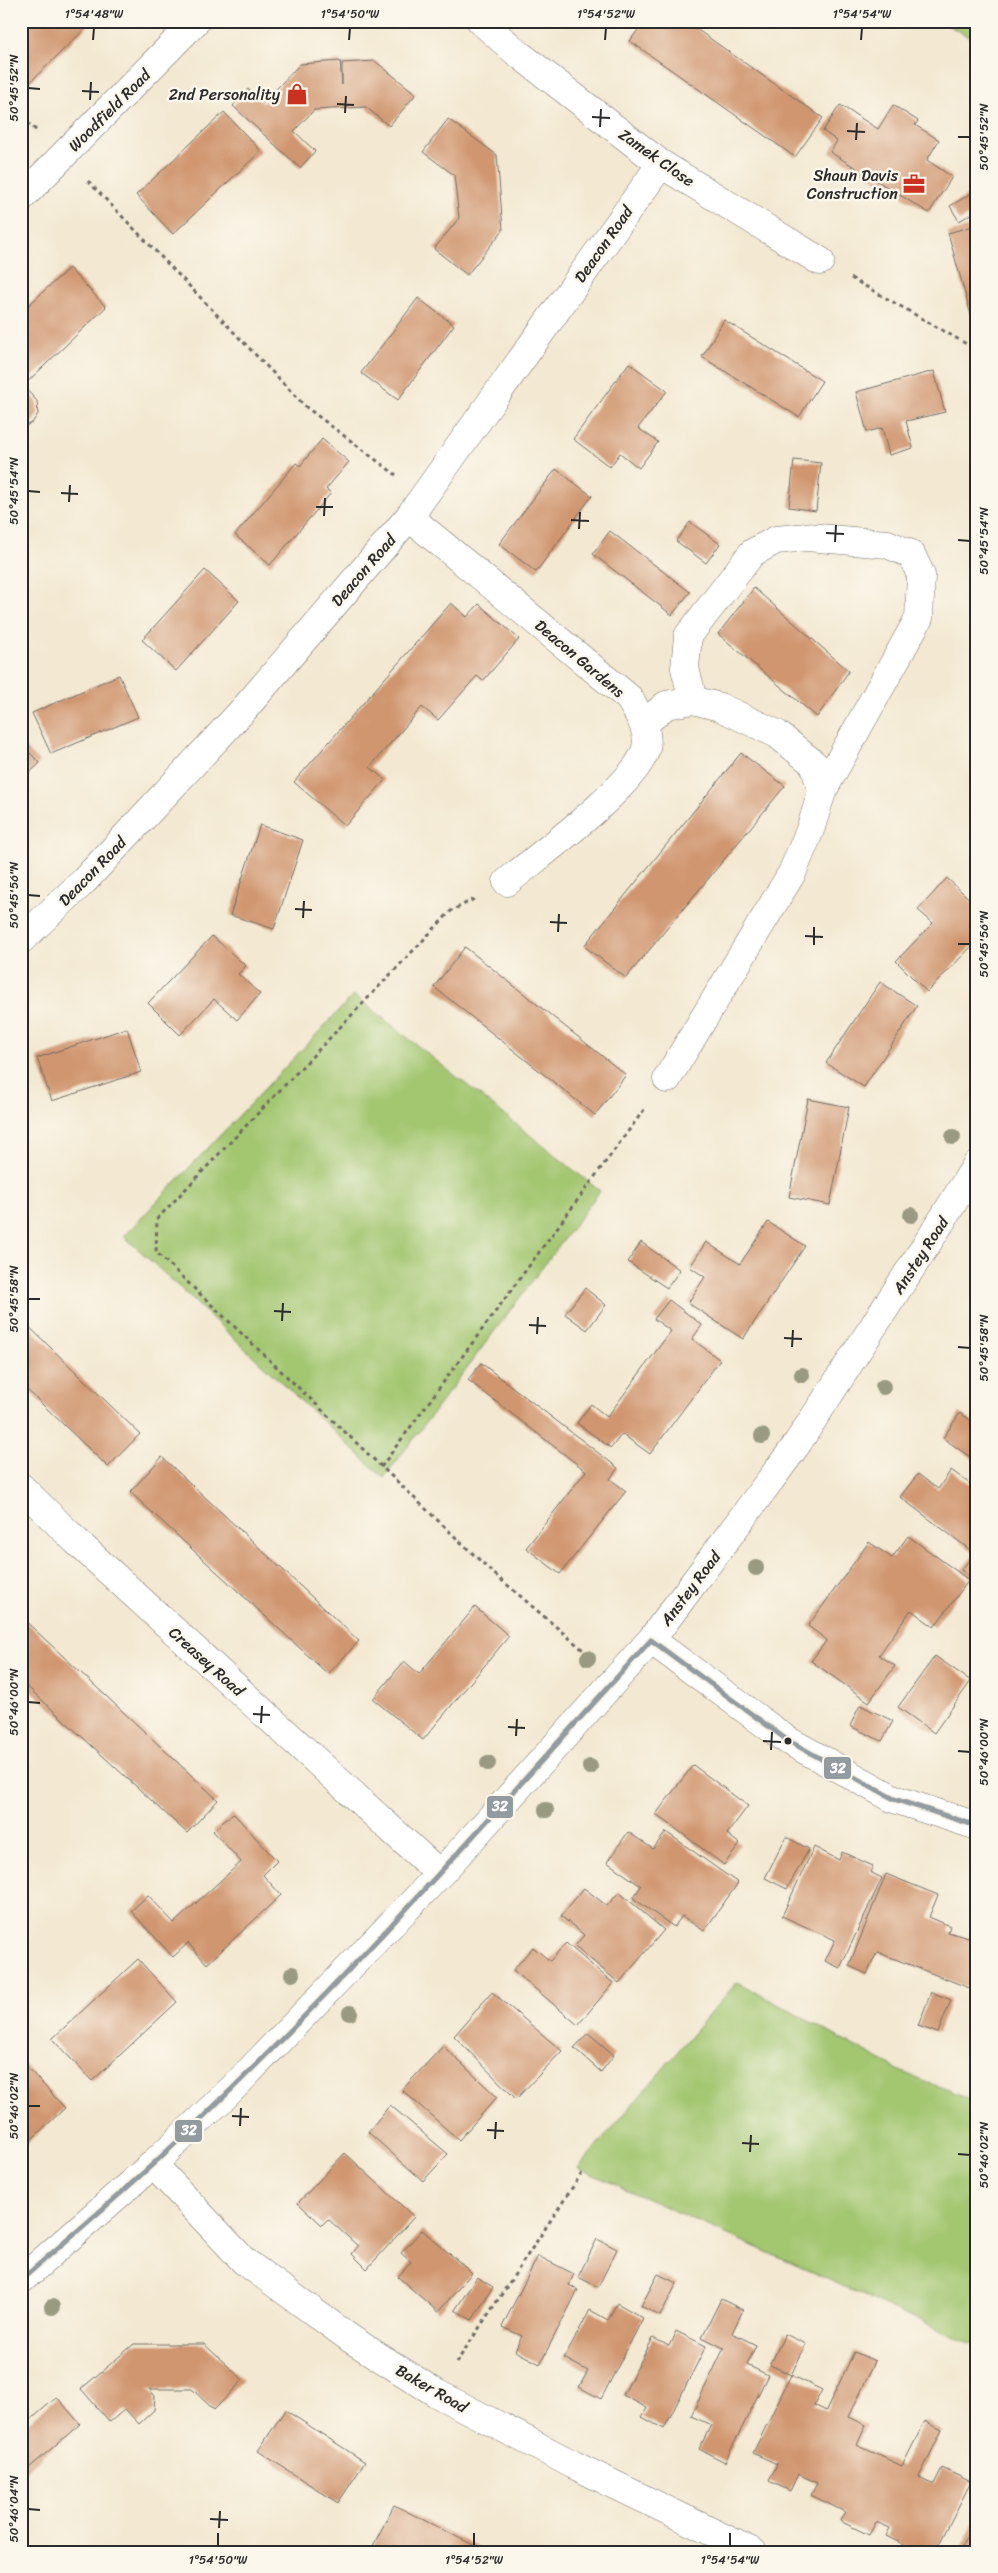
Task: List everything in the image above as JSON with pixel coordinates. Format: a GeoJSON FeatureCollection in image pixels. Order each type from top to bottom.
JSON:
{"type":"FeatureCollection","features":[{"type":"Feature","properties":{"kind":"street","name":"Woodfield Road"},"geometry":{"type":"LineString","coordinates":[[21,198],[196,21]]}},
{"type":"Feature","properties":{"kind":"street","name":"Zamek Close"},"geometry":{"type":"LineString","coordinates":[[481,21],[516,52],[661,164],[820,260]]}},
{"type":"Feature","properties":{"kind":"street","name":"Deacon Road"},"geometry":{"type":"LineString","coordinates":[[21,940],[84,881],[238,716],[417,506],[661,164]]}},
{"type":"Feature","properties":{"kind":"street","name":"Deacon Gardens"},"geometry":{"type":"LineString","coordinates":[[417,506],[629,698],[644,724],[646,748],[633,772],[604,802],[507,882]]}},
{"type":"Feature","properties":{"kind":"street"},"geometry":{"type":"LineString","coordinates":[[667,1078],[792,873],[810,830],[822,792],[919,618],[921,575],[910,554],[887,544],[807,537],[776,540],[752,553],[688,636],[685,668],[693,700]]}},
{"type":"Feature","properties":{"kind":"street"},"geometry":{"type":"LineString","coordinates":[[644,724],[666,705],[693,700],[720,707],[777,734],[814,764],[822,792]]}},
{"type":"Feature","properties":{"kind":"street","name":"Anstey Road"},"geometry":{"type":"LineString","coordinates":[[21,2280],[153,2164],[232,2089],[440,1874],[651,1640],[795,1447],[977,1164]]}},
{"type":"Feature","properties":{"kind":"street","name":"Creasey Road"},"geometry":{"type":"LineString","coordinates":[[21,1487],[76,1541],[440,1874]]}},
{"type":"Feature","properties":{"kind":"street"},"geometry":{"type":"LineString","coordinates":[[651,1640],[787,1740],[894,1799],[977,1826]]}},
{"type":"Feature","properties":{"kind":"street","name":"Baker Road"},"geometry":{"type":"LineString","coordinates":[[153,2164],[244,2262],[351,2339],[436,2393],[574,2465],[753,2552]]}},
{"type":"Feature","properties":{"kind":"path"},"geometry":{"type":"LineString","coordinates":[[63,156],[306,406],[417,506]]}},
{"type":"Feature","properties":{"kind":"path"},"geometry":{"type":"LineString","coordinates":[[820,260],[977,350]]}},
{"type":"Feature","properties":{"kind":"path"},"geometry":{"type":"LineString","coordinates":[[507,882],[451,911],[157,1219],[156,1252],[491,1571],[616,1679]]}},
{"type":"Feature","properties":{"kind":"path"},"geometry":{"type":"LineString","coordinates":[[381,1467],[667,1078]]}},
{"type":"Feature","properties":{"kind":"path"},"geometry":{"type":"LineString","coordinates":[[436,2393],[584,2170]]}},
{"type":"Feature","properties":{"kind":"green space"},"geometry":{"type":"Polygon","coordinates":[[[940,21],[977,21],[977,41],[940,21]]]}},
{"type":"Feature","properties":{"kind":"green space"},"geometry":{"type":"Polygon","coordinates":[[[354,995],[600,1191],[384,1478],[124,1236],[354,995]]]}},
{"type":"Feature","properties":{"kind":"green space"},"geometry":{"type":"Polygon","coordinates":[[[737,1982],[902,2072],[977,2101],[977,2346],[578,2168],[737,1982]]]}},
{"type":"Feature","properties":{"kind":"building"},"geometry":{"type":"Polygon","coordinates":[[[21,21],[93,21],[21,91],[21,21]]]}},
{"type":"Feature","properties":{"kind":"building"},"geometry":{"type":"Polygon","coordinates":[[[632,21],[685,21],[823,118],[795,157],[630,41],[640,27],[632,21]]]}},
{"type":"Feature","properties":{"kind":"building"},"geometry":{"type":"Polygon","coordinates":[[[340,61],[342,85],[342,63],[375,61],[416,94],[389,126],[366,107],[314,110],[294,131],[315,151],[300,168],[233,106],[248,89],[263,103],[300,64],[340,61]]]}},
{"type":"Feature","properties":{"kind":"building"},"geometry":{"type":"Polygon","coordinates":[[[840,105],[878,129],[893,105],[918,121],[915,125],[939,140],[927,160],[952,177],[929,213],[830,152],[837,141],[823,131],[840,105]]]}},
{"type":"Feature","properties":{"kind":"building"},"geometry":{"type":"Polygon","coordinates":[[[224,112],[261,151],[173,234],[136,195],[224,112]]]}},
{"type":"Feature","properties":{"kind":"building"},"geometry":{"type":"Polygon","coordinates":[[[448,119],[497,155],[503,230],[467,275],[434,249],[459,218],[454,175],[423,152],[448,119]]]}},
{"type":"Feature","properties":{"kind":"building"},"geometry":{"type":"Polygon","coordinates":[[[977,190],[977,211],[959,221],[950,206],[977,190]]]}},
{"type":"Feature","properties":{"kind":"building"},"geometry":{"type":"Polygon","coordinates":[[[977,225],[977,333],[976,333],[948,233],[977,225]]]}},
{"type":"Feature","properties":{"kind":"building"},"geometry":{"type":"Polygon","coordinates":[[[69,268],[106,307],[23,386],[37,401],[38,414],[32,423],[21,428],[21,312],[69,268]]]}},
{"type":"Feature","properties":{"kind":"building"},"geometry":{"type":"Polygon","coordinates":[[[418,298],[454,325],[398,400],[361,373],[418,298]]]}},
{"type":"Feature","properties":{"kind":"building"},"geometry":{"type":"Polygon","coordinates":[[[724,320],[822,381],[799,417],[702,357],[724,320]]]}},
{"type":"Feature","properties":{"kind":"building"},"geometry":{"type":"Polygon","coordinates":[[[629,363],[667,391],[638,428],[658,442],[639,468],[620,453],[610,467],[573,439],[629,363]]]}},
{"type":"Feature","properties":{"kind":"building"},"geometry":{"type":"Polygon","coordinates":[[[934,371],[945,412],[906,421],[913,448],[889,455],[882,428],[867,432],[856,392],[934,371]]]}},
{"type":"Feature","properties":{"kind":"building"},"geometry":{"type":"Polygon","coordinates":[[[322,439],[349,462],[326,489],[331,493],[270,565],[235,535],[296,463],[300,466],[322,439]]]}},
{"type":"Feature","properties":{"kind":"building"},"geometry":{"type":"Polygon","coordinates":[[[794,460],[821,463],[816,511],[789,507],[794,460]]]}},
{"type":"Feature","properties":{"kind":"building"},"geometry":{"type":"Polygon","coordinates":[[[556,469],[592,496],[536,572],[499,544],[556,469]]]}},
{"type":"Feature","properties":{"kind":"building"},"geometry":{"type":"Polygon","coordinates":[[[690,522],[720,544],[706,563],[676,541],[690,522]]]}},
{"type":"Feature","properties":{"kind":"building"},"geometry":{"type":"Polygon","coordinates":[[[610,531],[690,592],[672,615],[593,554],[610,531]]]}},
{"type":"Feature","properties":{"kind":"building"},"geometry":{"type":"Polygon","coordinates":[[[205,570],[239,601],[176,671],[142,640],[205,570]]]}},
{"type":"Feature","properties":{"kind":"building"},"geometry":{"type":"Polygon","coordinates":[[[754,588],[849,671],[817,717],[718,634],[754,588]]]}},
{"type":"Feature","properties":{"kind":"building"},"geometry":{"type":"Polygon","coordinates":[[[451,603],[467,617],[479,604],[519,639],[483,681],[477,676],[438,720],[422,707],[370,767],[385,780],[345,826],[294,782],[451,603]]]}},
{"type":"Feature","properties":{"kind":"building"},"geometry":{"type":"Polygon","coordinates":[[[119,675],[138,717],[51,754],[32,713],[119,675]]]}},
{"type":"Feature","properties":{"kind":"building"},"geometry":{"type":"Polygon","coordinates":[[[21,744],[40,763],[21,781],[21,744]]]}},
{"type":"Feature","properties":{"kind":"building"},"geometry":{"type":"Polygon","coordinates":[[[741,753],[785,786],[626,978],[584,946],[741,753]]]}},
{"type":"Feature","properties":{"kind":"building"},"geometry":{"type":"Polygon","coordinates":[[[260,825],[303,840],[274,929],[230,915],[260,825]]]}},
{"type":"Feature","properties":{"kind":"building"},"geometry":{"type":"Polygon","coordinates":[[[947,878],[977,906],[977,941],[927,992],[896,961],[933,923],[918,910],[947,878]]]}},
{"type":"Feature","properties":{"kind":"building"},"geometry":{"type":"Polygon","coordinates":[[[212,936],[246,966],[238,974],[260,994],[237,1020],[214,999],[180,1035],[148,1003],[212,936]]]}},
{"type":"Feature","properties":{"kind":"building"},"geometry":{"type":"Polygon","coordinates":[[[465,947],[626,1075],[595,1115],[434,987],[465,947]]]}},
{"type":"Feature","properties":{"kind":"building"},"geometry":{"type":"Polygon","coordinates":[[[880,982],[917,1006],[864,1087],[826,1063],[880,982]]]}},
{"type":"Feature","properties":{"kind":"building"},"geometry":{"type":"Polygon","coordinates":[[[127,1028],[141,1072],[52,1101],[37,1058],[127,1028]]]}},
{"type":"Feature","properties":{"kind":"building"},"geometry":{"type":"Polygon","coordinates":[[[808,1099],[849,1107],[830,1205],[789,1197],[808,1099]]]}},
{"type":"Feature","properties":{"kind":"building"},"geometry":{"type":"Polygon","coordinates":[[[768,1222],[805,1246],[743,1339],[688,1303],[705,1277],[690,1267],[706,1242],[740,1264],[768,1222]]]}},
{"type":"Feature","properties":{"kind":"building"},"geometry":{"type":"Polygon","coordinates":[[[641,1242],[680,1270],[667,1288],[628,1262],[641,1242]]]}},
{"type":"Feature","properties":{"kind":"building"},"geometry":{"type":"Polygon","coordinates":[[[585,1288],[606,1305],[587,1330],[565,1314],[585,1288]]]}},
{"type":"Feature","properties":{"kind":"building"},"geometry":{"type":"Polygon","coordinates":[[[669,1300],[702,1325],[692,1339],[720,1360],[650,1454],[622,1434],[611,1448],[577,1423],[591,1404],[607,1417],[671,1331],[654,1319],[669,1300]]]}},
{"type":"Feature","properties":{"kind":"building"},"geometry":{"type":"Polygon","coordinates":[[[21,1319],[140,1434],[108,1467],[21,1384],[21,1319]]]}},
{"type":"Feature","properties":{"kind":"building"},"geometry":{"type":"Polygon","coordinates":[[[481,1363],[618,1468],[610,1479],[626,1491],[560,1574],[526,1548],[586,1471],[468,1380],[481,1363]]]}},
{"type":"Feature","properties":{"kind":"building"},"geometry":{"type":"Polygon","coordinates":[[[960,1413],[977,1425],[977,1462],[943,1438],[960,1413]]]}},
{"type":"Feature","properties":{"kind":"building"},"geometry":{"type":"Polygon","coordinates":[[[162,1457],[359,1641],[328,1674],[130,1492],[162,1457]]]}},
{"type":"Feature","properties":{"kind":"building"},"geometry":{"type":"Polygon","coordinates":[[[951,1470],[977,1489],[977,1555],[900,1497],[918,1474],[938,1489],[951,1470]]]}},
{"type":"Feature","properties":{"kind":"building"},"geometry":{"type":"Polygon","coordinates":[[[908,1536],[969,1580],[934,1627],[911,1610],[879,1655],[895,1666],[869,1702],[811,1661],[827,1640],[808,1626],[869,1542],[892,1558],[908,1536]]]}},
{"type":"Feature","properties":{"kind":"building"},"geometry":{"type":"Polygon","coordinates":[[[973,1556],[977,1559],[977,1582],[961,1570],[973,1556]]]}},
{"type":"Feature","properties":{"kind":"building"},"geometry":{"type":"Polygon","coordinates":[[[475,1607],[509,1636],[423,1740],[373,1699],[404,1661],[419,1674],[475,1607]]]}},
{"type":"Feature","properties":{"kind":"building"},"geometry":{"type":"Polygon","coordinates":[[[21,1617],[218,1800],[187,1833],[21,1681],[21,1617]]]}},
{"type":"Feature","properties":{"kind":"building"},"geometry":{"type":"Polygon","coordinates":[[[935,1656],[971,1681],[934,1733],[898,1707],[935,1656]]]}},
{"type":"Feature","properties":{"kind":"building"},"geometry":{"type":"Polygon","coordinates":[[[860,1705],[893,1721],[882,1741],[850,1726],[860,1705]]]}},
{"type":"Feature","properties":{"kind":"building"},"geometry":{"type":"Polygon","coordinates":[[[693,1765],[748,1806],[727,1834],[740,1844],[724,1865],[656,1814],[693,1765]]]}},
{"type":"Feature","properties":{"kind":"building"},"geometry":{"type":"Polygon","coordinates":[[[233,1813],[277,1861],[263,1875],[281,1895],[207,1964],[188,1943],[173,1957],[131,1911],[148,1895],[174,1923],[241,1862],[213,1831],[233,1813]]]}},
{"type":"Feature","properties":{"kind":"building"},"geometry":{"type":"Polygon","coordinates":[[[628,1832],[653,1849],[666,1832],[738,1883],[704,1931],[682,1916],[674,1927],[633,1898],[641,1886],[607,1862],[628,1832]]]}},
{"type":"Feature","properties":{"kind":"building"},"geometry":{"type":"Polygon","coordinates":[[[786,1837],[809,1849],[787,1889],[765,1878],[786,1837]]]}},
{"type":"Feature","properties":{"kind":"building"},"geometry":{"type":"Polygon","coordinates":[[[814,1847],[839,1860],[842,1852],[873,1866],[870,1872],[882,1878],[840,1968],[825,1961],[835,1940],[782,1916],[814,1847]]]}},
{"type":"Feature","properties":{"kind":"building"},"geometry":{"type":"Polygon","coordinates":[[[886,1874],[938,1895],[929,1917],[950,1926],[948,1932],[968,1938],[977,1915],[977,1991],[877,1952],[867,1974],[849,1966],[886,1874]]]}},
{"type":"Feature","properties":{"kind":"building"},"geometry":{"type":"Polygon","coordinates":[[[584,1888],[607,1906],[619,1892],[664,1930],[619,1983],[575,1946],[584,1935],[561,1916],[584,1888]]]}},
{"type":"Feature","properties":{"kind":"building"},"geometry":{"type":"Polygon","coordinates":[[[566,1943],[613,1983],[578,2025],[513,1970],[533,1947],[550,1961],[566,1943]]]}},
{"type":"Feature","properties":{"kind":"building"},"geometry":{"type":"Polygon","coordinates":[[[138,1959],[177,2002],[92,2081],[52,2039],[138,1959]]]}},
{"type":"Feature","properties":{"kind":"building"},"geometry":{"type":"Polygon","coordinates":[[[492,1992],[562,2051],[516,2099],[454,2036],[492,1992]]]}},
{"type":"Feature","properties":{"kind":"building"},"geometry":{"type":"Polygon","coordinates":[[[931,1992],[951,2000],[938,2033],[918,2026],[931,1992]]]}},
{"type":"Feature","properties":{"kind":"building"},"geometry":{"type":"Polygon","coordinates":[[[588,2033],[614,2055],[601,2072],[574,2048],[588,2033]]]}},
{"type":"Feature","properties":{"kind":"building"},"geometry":{"type":"Polygon","coordinates":[[[443,2046],[497,2097],[459,2140],[402,2090],[443,2046]]]}},
{"type":"Feature","properties":{"kind":"building"},"geometry":{"type":"Polygon","coordinates":[[[25,2065],[65,2108],[21,2149],[21,2069],[25,2065]]]}},
{"type":"Feature","properties":{"kind":"building"},"geometry":{"type":"Polygon","coordinates":[[[390,2105],[448,2154],[423,2181],[368,2132],[390,2105]]]}},
{"type":"Feature","properties":{"kind":"building"},"geometry":{"type":"Polygon","coordinates":[[[345,2153],[414,2217],[367,2269],[352,2254],[358,2246],[328,2219],[322,2225],[298,2203],[345,2153]]]}},
{"type":"Feature","properties":{"kind":"building"},"geometry":{"type":"Polygon","coordinates":[[[422,2230],[472,2273],[438,2312],[398,2277],[411,2262],[401,2253],[422,2230]]]}},
{"type":"Feature","properties":{"kind":"building"},"geometry":{"type":"Polygon","coordinates":[[[597,2239],[617,2249],[598,2287],[578,2277],[597,2239]]]}},
{"type":"Feature","properties":{"kind":"building"},"geometry":{"type":"Polygon","coordinates":[[[538,2256],[574,2274],[569,2285],[578,2290],[540,2364],[515,2351],[522,2336],[502,2327],[538,2256]]]}},
{"type":"Feature","properties":{"kind":"building"},"geometry":{"type":"Polygon","coordinates":[[[658,2274],[677,2283],[660,2316],[641,2306],[658,2274]]]}},
{"type":"Feature","properties":{"kind":"building"},"geometry":{"type":"Polygon","coordinates":[[[477,2277],[493,2287],[472,2320],[455,2310],[477,2277]]]}},
{"type":"Feature","properties":{"kind":"building"},"geometry":{"type":"Polygon","coordinates":[[[721,2299],[743,2310],[732,2333],[756,2345],[747,2365],[768,2375],[725,2462],[699,2449],[711,2425],[691,2416],[724,2348],[702,2337],[721,2299]]]}},
{"type":"Feature","properties":{"kind":"building"},"geometry":{"type":"Polygon","coordinates":[[[617,2303],[643,2318],[601,2399],[579,2387],[588,2371],[564,2358],[590,2310],[608,2320],[617,2303]]]}},
{"type":"Feature","properties":{"kind":"building"},"geometry":{"type":"Polygon","coordinates":[[[676,2331],[706,2346],[664,2429],[642,2417],[647,2408],[623,2395],[653,2338],[669,2346],[676,2331]]]}},
{"type":"Feature","properties":{"kind":"building"},"geometry":{"type":"Polygon","coordinates":[[[785,2334],[806,2344],[791,2375],[770,2365],[785,2334]]]}},
{"type":"Feature","properties":{"kind":"building"},"geometry":{"type":"Polygon","coordinates":[[[134,2344],[204,2344],[243,2380],[214,2410],[192,2389],[149,2389],[155,2396],[154,2410],[139,2424],[125,2409],[110,2422],[81,2389],[134,2344]]]}},
{"type":"Feature","properties":{"kind":"building"},"geometry":{"type":"Polygon","coordinates":[[[854,2352],[875,2361],[849,2417],[866,2425],[857,2445],[902,2466],[925,2421],[942,2430],[919,2477],[934,2484],[942,2468],[971,2482],[935,2552],[919,2552],[886,2536],[890,2528],[876,2522],[869,2535],[840,2521],[845,2512],[811,2495],[817,2483],[798,2474],[790,2491],[769,2481],[777,2464],[753,2453],[791,2375],[822,2390],[814,2405],[826,2411],[854,2352]]]}},
{"type":"Feature","properties":{"kind":"building"},"geometry":{"type":"Polygon","coordinates":[[[57,2397],[80,2424],[22,2474],[21,2428],[57,2397]]]}},
{"type":"Feature","properties":{"kind":"building"},"geometry":{"type":"Polygon","coordinates":[[[285,2410],[365,2462],[338,2503],[258,2451],[285,2410]]]}},
{"type":"Feature","properties":{"kind":"building"},"geometry":{"type":"Polygon","coordinates":[[[394,2505],[477,2547],[474,2552],[385,2552],[373,2546],[394,2505]]]}},
{"type":"Feature","properties":{"kind":"building"},"geometry":{"type":"Polygon","coordinates":[[[977,2515],[977,2552],[959,2552],[977,2515]]]}},
{"type":"Feature","properties":{"kind":"transit line","name":"32"},"geometry":{"type":"LineString","coordinates":[[651,1640],[787,1740],[894,1799],[977,1826]]}},
{"type":"Feature","properties":{"kind":"transit line","name":"32"},"geometry":{"type":"LineString","coordinates":[[21,2280],[161,2157],[264,2057],[432,1881],[651,1640]]}},
{"type":"Feature","properties":{"kind":"place","name":"2nd Personality"},"geometry":{"type":"Point","coordinates":[297,94]}},
{"type":"Feature","properties":{"kind":"place","name":"Shaun Davis Construction"},"geometry":{"type":"Point","coordinates":[914,184]}}]}
